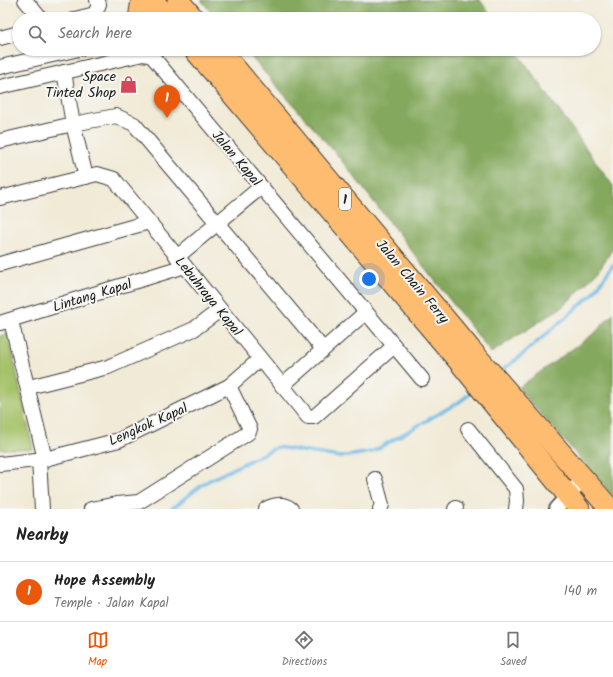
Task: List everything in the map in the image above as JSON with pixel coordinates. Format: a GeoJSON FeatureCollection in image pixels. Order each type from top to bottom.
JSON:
{"type":"FeatureCollection","features":[{"type":"Feature","properties":{"kind":"highway"},"geometry":{"type":"LineString","coordinates":[[140,12],[142,0]]}},
{"type":"Feature","properties":{"kind":"highway"},"geometry":{"type":"LineString","coordinates":[[153,0],[162,12]]}},
{"type":"Feature","properties":{"kind":"highway","name":"Jalan Chain Ferry"},"geometry":{"type":"LineString","coordinates":[[200,56],[464,355],[551,441],[610,509]]}},
{"type":"Feature","properties":{"kind":"highway","name":"Jalan Chain Ferry"},"geometry":{"type":"LineString","coordinates":[[225,56],[464,355],[535,454],[568,505]]}},
{"type":"Feature","properties":{"kind":"street"},"geometry":{"type":"LineString","coordinates":[[25,0],[35,12]]}},
{"type":"Feature","properties":{"kind":"street"},"geometry":{"type":"LineString","coordinates":[[87,12],[96,7]]}},
{"type":"Feature","properties":{"kind":"street"},"geometry":{"type":"LineString","coordinates":[[0,38],[12,35]]}},
{"type":"Feature","properties":{"kind":"street"},"geometry":{"type":"LineString","coordinates":[[0,68],[50,56]]}},
{"type":"Feature","properties":{"kind":"street","name":"Jalan Kapal"},"geometry":{"type":"LineString","coordinates":[[0,86],[134,56]]}},
{"type":"Feature","properties":{"kind":"street","name":"Jalan Kapal"},"geometry":{"type":"LineString","coordinates":[[152,56],[422,380]]}},
{"type":"Feature","properties":{"kind":"street"},"geometry":{"type":"LineString","coordinates":[[64,72],[73,124],[86,177]]}},
{"type":"Feature","properties":{"kind":"street"},"geometry":{"type":"LineString","coordinates":[[0,141],[73,124],[116,116],[134,124],[217,225],[323,349]]}},
{"type":"Feature","properties":{"kind":"street","name":"Lebuhraya Kapal"},"geometry":{"type":"LineString","coordinates":[[0,198],[97,174],[114,179],[308,418],[314,417],[394,346]]}},
{"type":"Feature","properties":{"kind":"street"},"geometry":{"type":"LineString","coordinates":[[181,262],[217,225],[261,187]]}},
{"type":"Feature","properties":{"kind":"street"},"geometry":{"type":"LineString","coordinates":[[0,264],[148,222]]}},
{"type":"Feature","properties":{"kind":"street","name":"Lintang Kapal"},"geometry":{"type":"LineString","coordinates":[[6,322],[181,262]]}},
{"type":"Feature","properties":{"kind":"street"},"geometry":{"type":"LineString","coordinates":[[29,387],[108,367],[194,329],[220,310]]}},
{"type":"Feature","properties":{"kind":"street"},"geometry":{"type":"LineString","coordinates":[[282,386],[366,312]]}},
{"type":"Feature","properties":{"kind":"street"},"geometry":{"type":"LineString","coordinates":[[6,322],[29,387],[42,459],[42,509]]}},
{"type":"Feature","properties":{"kind":"street","name":"Lengkok Kapal"},"geometry":{"type":"LineString","coordinates":[[0,464],[42,459],[119,440],[229,386],[260,359]]}},
{"type":"Feature","properties":{"kind":"street"},"geometry":{"type":"LineString","coordinates":[[91,509],[139,502],[248,433],[250,429],[248,422],[229,386]]}},
{"type":"Feature","properties":{"kind":"street"},"geometry":{"type":"LineString","coordinates":[[468,429],[516,489],[516,509]]}},
{"type":"Feature","properties":{"kind":"street"},"geometry":{"type":"LineString","coordinates":[[568,505],[583,479]]}},
{"type":"Feature","properties":{"kind":"street"},"geometry":{"type":"LineString","coordinates":[[375,480],[382,505],[380,509]]}},
{"type":"Feature","properties":{"kind":"street"},"geometry":{"type":"LineString","coordinates":[[266,509],[272,505],[286,505],[290,509]]}},
{"type":"Feature","properties":{"kind":"green space"},"geometry":{"type":"Polygon","coordinates":[[[201,0],[480,0],[488,12],[211,12],[201,0]]]}},
{"type":"Feature","properties":{"kind":"green space"},"geometry":{"type":"Polygon","coordinates":[[[250,56],[520,56],[613,186],[613,248],[599,270],[565,305],[491,353],[339,157],[250,56]]]}},
{"type":"Feature","properties":{"kind":"green space"},"geometry":{"type":"Polygon","coordinates":[[[613,313],[613,496],[518,388],[596,332],[613,313]]]}},
{"type":"Feature","properties":{"kind":"green space"},"geometry":{"type":"Polygon","coordinates":[[[8,334],[33,449],[0,449],[0,336],[8,334]]]}},
{"type":"Feature","properties":{"kind":"waterway"},"geometry":{"type":"LineString","coordinates":[[500,372],[593,294],[613,265]]}},
{"type":"Feature","properties":{"kind":"waterway"},"geometry":{"type":"LineString","coordinates":[[171,509],[206,482],[277,447],[340,457],[372,452],[459,402],[474,391]]}},
{"type":"Feature","properties":{"kind":"place","name":"Space Tinted Shop"},"geometry":{"type":"Point","coordinates":[129,84]}},
{"type":"Feature","properties":{"kind":"place","name":"Hope Assembly"},"geometry":{"type":"Point","coordinates":[167,118]}}]}
